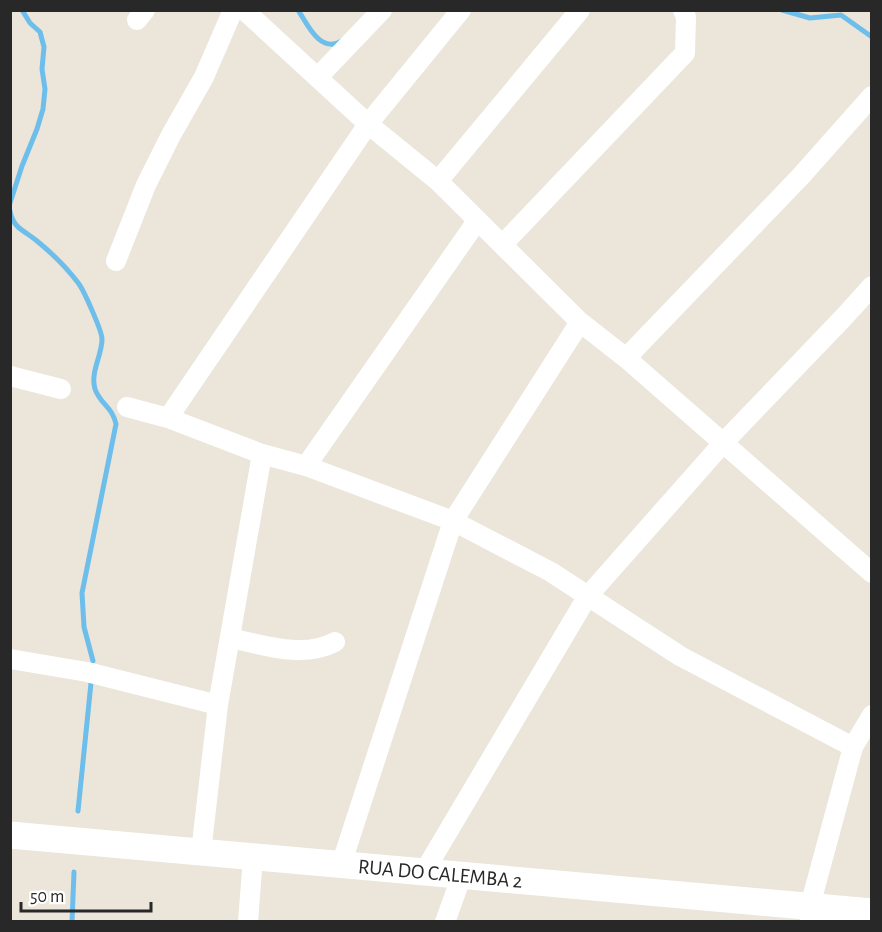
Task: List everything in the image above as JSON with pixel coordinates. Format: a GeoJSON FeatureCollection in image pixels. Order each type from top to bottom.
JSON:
{"type":"FeatureCollection","features":[{"type":"Feature","properties":{"kind":"main road","name":"RUA DO CALEMBA 2"},"geometry":{"type":"LineString","coordinates":[[10,836],[462,875],[810,914],[872,912]]}},
{"type":"Feature","properties":{"kind":"street"},"geometry":{"type":"LineString","coordinates":[[116,261],[146,185],[204,77],[233,10]]}},
{"type":"Feature","properties":{"kind":"street"},"geometry":{"type":"LineString","coordinates":[[244,10],[368,123],[438,182],[580,322],[724,442],[872,573]]}},
{"type":"Feature","properties":{"kind":"street"},"geometry":{"type":"LineString","coordinates":[[318,77],[382,10]]}},
{"type":"Feature","properties":{"kind":"street"},"geometry":{"type":"LineString","coordinates":[[168,418],[368,123],[461,10]]}},
{"type":"Feature","properties":{"kind":"street"},"geometry":{"type":"LineString","coordinates":[[438,182],[580,10]]}},
{"type":"Feature","properties":{"kind":"street"},"geometry":{"type":"LineString","coordinates":[[503,244],[685,52],[686,17],[683,10]]}},
{"type":"Feature","properties":{"kind":"street"},"geometry":{"type":"LineString","coordinates":[[626,358],[801,176],[872,96]]}},
{"type":"Feature","properties":{"kind":"street"},"geometry":{"type":"LineString","coordinates":[[306,466],[477,221]]}},
{"type":"Feature","properties":{"kind":"street"},"geometry":{"type":"LineString","coordinates":[[424,872],[587,597],[724,442],[872,286]]}},
{"type":"Feature","properties":{"kind":"street"},"geometry":{"type":"LineString","coordinates":[[341,865],[453,521],[580,322]]}},
{"type":"Feature","properties":{"kind":"street"},"geometry":{"type":"LineString","coordinates":[[10,376],[62,389]]}},
{"type":"Feature","properties":{"kind":"street"},"geometry":{"type":"LineString","coordinates":[[127,407],[168,418],[262,454],[306,466],[453,521],[551,572],[680,656],[853,747]]}},
{"type":"Feature","properties":{"kind":"street"},"geometry":{"type":"LineString","coordinates":[[201,852],[218,705],[262,454]]}},
{"type":"Feature","properties":{"kind":"street"},"geometry":{"type":"LineString","coordinates":[[230,638],[300,651],[322,648],[334,642]]}},
{"type":"Feature","properties":{"kind":"street"},"geometry":{"type":"LineString","coordinates":[[10,659],[87,672],[218,705]]}},
{"type":"Feature","properties":{"kind":"street"},"geometry":{"type":"LineString","coordinates":[[810,914],[853,747],[872,715]]}},
{"type":"Feature","properties":{"kind":"street"},"geometry":{"type":"LineString","coordinates":[[248,921],[253,857]]}},
{"type":"Feature","properties":{"kind":"street"},"geometry":{"type":"LineString","coordinates":[[445,921],[462,875]]}},
{"type":"Feature","properties":{"kind":"waterway"},"geometry":{"type":"LineString","coordinates":[[10,203],[37,129],[43,109],[45,89],[42,69],[44,47],[40,32],[30,23],[22,10]]}},
{"type":"Feature","properties":{"kind":"waterway"},"geometry":{"type":"LineString","coordinates":[[298,10],[321,41],[327,44],[342,41]]}},
{"type":"Feature","properties":{"kind":"waterway"},"geometry":{"type":"LineString","coordinates":[[782,10],[810,18],[841,15],[872,37]]}},
{"type":"Feature","properties":{"kind":"waterway"},"geometry":{"type":"LineString","coordinates":[[10,211],[18,227],[54,256],[79,284],[102,339],[94,383],[97,394],[112,413],[116,424],[82,593],[84,627],[93,661]]}},
{"type":"Feature","properties":{"kind":"waterway"},"geometry":{"type":"LineString","coordinates":[[78,811],[91,683]]}},
{"type":"Feature","properties":{"kind":"waterway"},"geometry":{"type":"LineString","coordinates":[[72,922],[74,872]]}}]}
